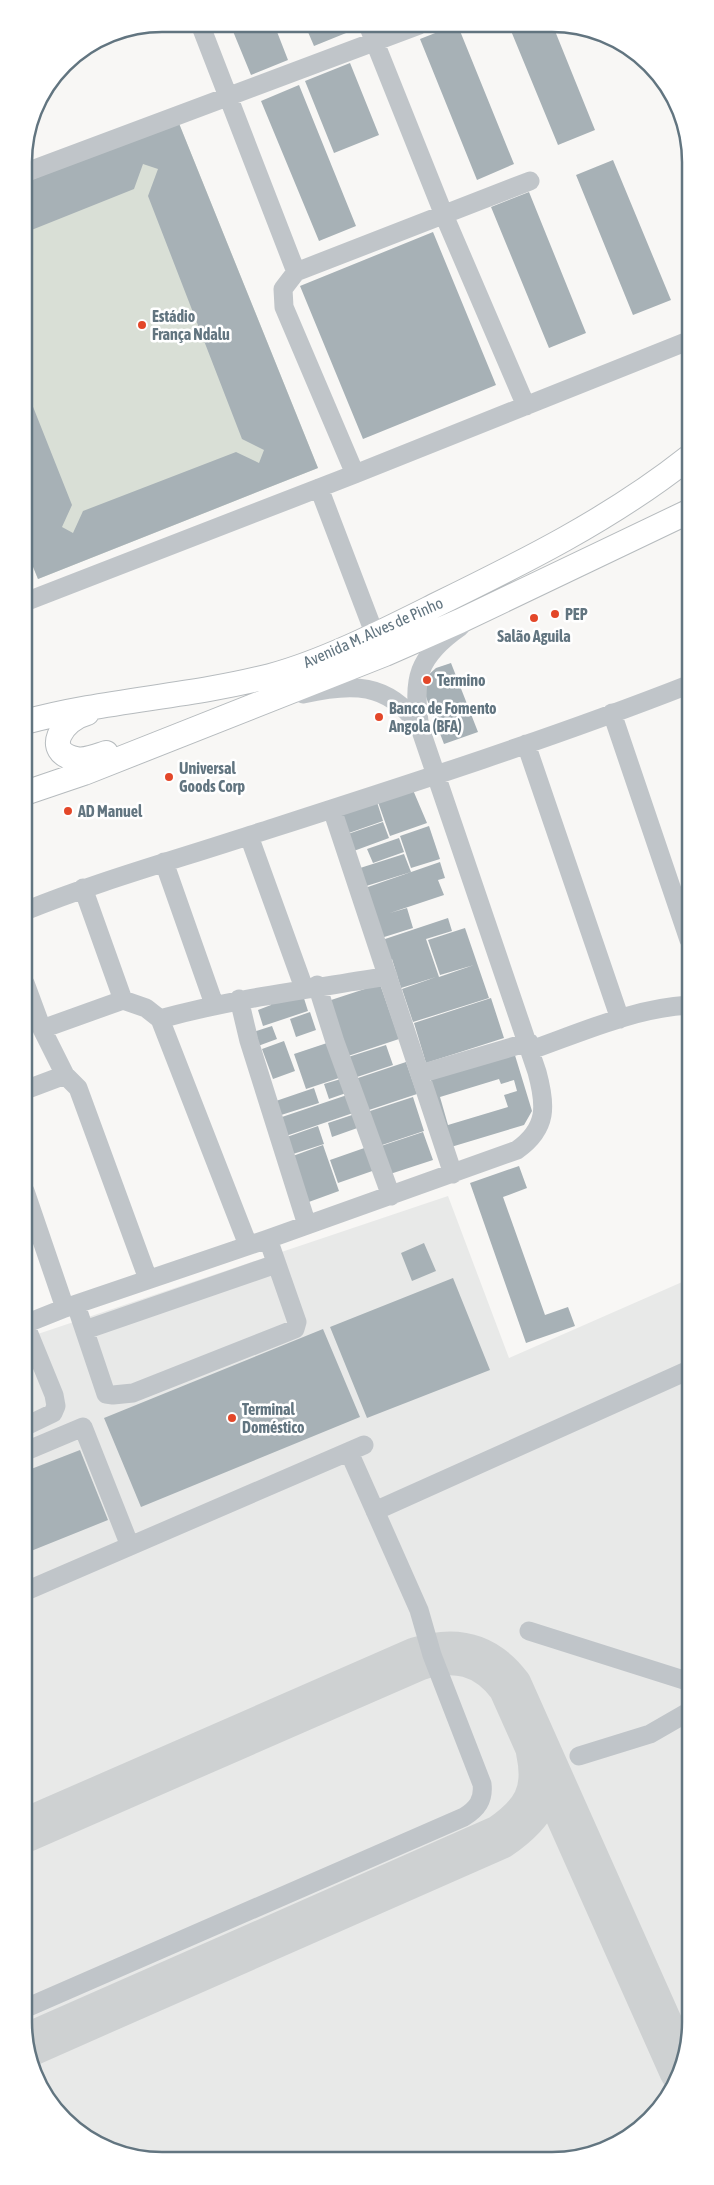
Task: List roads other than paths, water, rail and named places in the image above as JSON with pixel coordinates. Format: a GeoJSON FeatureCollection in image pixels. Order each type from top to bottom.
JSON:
{"type":"FeatureCollection","features":[{"type":"Feature","properties":{"kind":"main road","name":"Avenida M. Alves de Pinho"},"geometry":{"type":"LineString","coordinates":[[33,720],[73,710],[239,684],[273,675],[375,635],[579,531],[647,489],[682,463]]}},
{"type":"Feature","properties":{"kind":"main road","name":"Avenida M. Alves de Pinho"},"geometry":{"type":"LineString","coordinates":[[33,791],[84,773],[385,654],[498,603],[682,515]]}},
{"type":"Feature","properties":{"kind":"main road"},"geometry":{"type":"LineString","coordinates":[[181,693],[79,715],[64,724],[58,738],[60,747],[71,757],[87,759],[195,728]]}},
{"type":"Feature","properties":{"kind":"street"},"geometry":{"type":"LineString","coordinates":[[203,33],[296,272]]}},
{"type":"Feature","properties":{"kind":"street"},"geometry":{"type":"LineString","coordinates":[[33,170],[227,95],[371,33],[444,215],[526,406]]}},
{"type":"Feature","properties":{"kind":"street"},"geometry":{"type":"LineString","coordinates":[[355,474],[284,307],[283,289],[296,272],[530,181]]}},
{"type":"Feature","properties":{"kind":"street"},"geometry":{"type":"LineString","coordinates":[[33,599],[682,344]]}},
{"type":"Feature","properties":{"kind":"street"},"geometry":{"type":"LineString","coordinates":[[319,488],[375,635]]}},
{"type":"Feature","properties":{"kind":"street"},"geometry":{"type":"LineString","coordinates":[[33,1321],[71,1306],[391,1196],[517,1150],[528,1142],[535,1133],[542,1121],[544,1109],[542,1091],[530,1046],[435,774],[420,728],[416,699],[417,680],[434,648],[448,636],[498,603]]}},
{"type":"Feature","properties":{"kind":"street"},"geometry":{"type":"LineString","coordinates":[[263,703],[330,689],[351,687],[372,689],[391,697],[408,710],[420,728]]}},
{"type":"Feature","properties":{"kind":"street"},"geometry":{"type":"LineString","coordinates":[[33,908],[83,888],[332,809],[612,713],[682,692]]}},
{"type":"Feature","properties":{"kind":"street"},"geometry":{"type":"LineString","coordinates":[[612,713],[682,918]]}},
{"type":"Feature","properties":{"kind":"street"},"geometry":{"type":"LineString","coordinates":[[526,744],[620,1018]]}},
{"type":"Feature","properties":{"kind":"street"},"geometry":{"type":"LineString","coordinates":[[332,809],[452,1174]]}},
{"type":"Feature","properties":{"kind":"street"},"geometry":{"type":"LineString","coordinates":[[249,836],[335,1042],[391,1196]]}},
{"type":"Feature","properties":{"kind":"street"},"geometry":{"type":"LineString","coordinates":[[164,862],[214,1004]]}},
{"type":"Feature","properties":{"kind":"street"},"geometry":{"type":"LineString","coordinates":[[83,888],[123,1000]]}},
{"type":"Feature","properties":{"kind":"street"},"geometry":{"type":"LineString","coordinates":[[160,1018],[239,999],[310,986],[388,976]]}},
{"type":"Feature","properties":{"kind":"street"},"geometry":{"type":"LineString","coordinates":[[239,999],[249,1041],[307,1225]]}},
{"type":"Feature","properties":{"kind":"street"},"geometry":{"type":"LineString","coordinates":[[42,1029],[123,1000],[146,1008],[160,1018],[248,1245]]}},
{"type":"Feature","properties":{"kind":"street"},"geometry":{"type":"LineString","coordinates":[[33,1005],[42,1029],[65,1074],[78,1088],[148,1279]]}},
{"type":"Feature","properties":{"kind":"street"},"geometry":{"type":"LineString","coordinates":[[420,1074],[530,1046],[620,1018],[655,1009],[682,1005]]}},
{"type":"Feature","properties":{"kind":"street"},"geometry":{"type":"LineString","coordinates":[[33,1087],[65,1074]]}},
{"type":"Feature","properties":{"kind":"street"},"geometry":{"type":"LineString","coordinates":[[33,1211],[71,1306],[84,1330],[106,1394],[114,1395],[133,1393],[295,1329],[297,1322],[268,1239]]}},
{"type":"Feature","properties":{"kind":"street"},"geometry":{"type":"LineString","coordinates":[[84,1330],[276,1264]]}},
{"type":"Feature","properties":{"kind":"street"},"geometry":{"type":"LineString","coordinates":[[33,1355],[54,1395],[56,1406],[53,1413],[33,1423]]}},
{"type":"Feature","properties":{"kind":"street"},"geometry":{"type":"LineString","coordinates":[[376,1511],[681,1373]]}},
{"type":"Feature","properties":{"kind":"street"},"geometry":{"type":"LineString","coordinates":[[33,1448],[83,1427],[130,1546]]}},
{"type":"Feature","properties":{"kind":"street"},"geometry":{"type":"LineString","coordinates":[[33,1588],[356,1448],[376,1511],[419,1610],[432,1655],[482,1784],[483,1794],[474,1811],[33,2005]]}},
{"type":"Feature","properties":{"kind":"street"},"geometry":{"type":"LineString","coordinates":[[529,1631],[681,1679]]}},
{"type":"Feature","properties":{"kind":"street"},"geometry":{"type":"LineString","coordinates":[[579,1756],[650,1734],[681,1717]]}},
{"type":"Feature","properties":{"kind":"place","name":"Estádio França Ndalu"},"geometry":{"type":"Point","coordinates":[142,325]}},
{"type":"Feature","properties":{"kind":"place","name":"PEP"},"geometry":{"type":"Point","coordinates":[555,614]}},
{"type":"Feature","properties":{"kind":"place","name":"Salão Aguila"},"geometry":{"type":"Point","coordinates":[534,618]}},
{"type":"Feature","properties":{"kind":"place","name":"Termino"},"geometry":{"type":"Point","coordinates":[427,680]}},
{"type":"Feature","properties":{"kind":"place","name":"Banco de Fomento Angola (BFA)"},"geometry":{"type":"Point","coordinates":[379,717]}},
{"type":"Feature","properties":{"kind":"place","name":"Universal Goods Corp"},"geometry":{"type":"Point","coordinates":[169,777]}},
{"type":"Feature","properties":{"kind":"place","name":"AD Manuel"},"geometry":{"type":"Point","coordinates":[68,811]}},
{"type":"Feature","properties":{"kind":"place","name":"Terminal Doméstico"},"geometry":{"type":"Point","coordinates":[232,1418]}}]}
